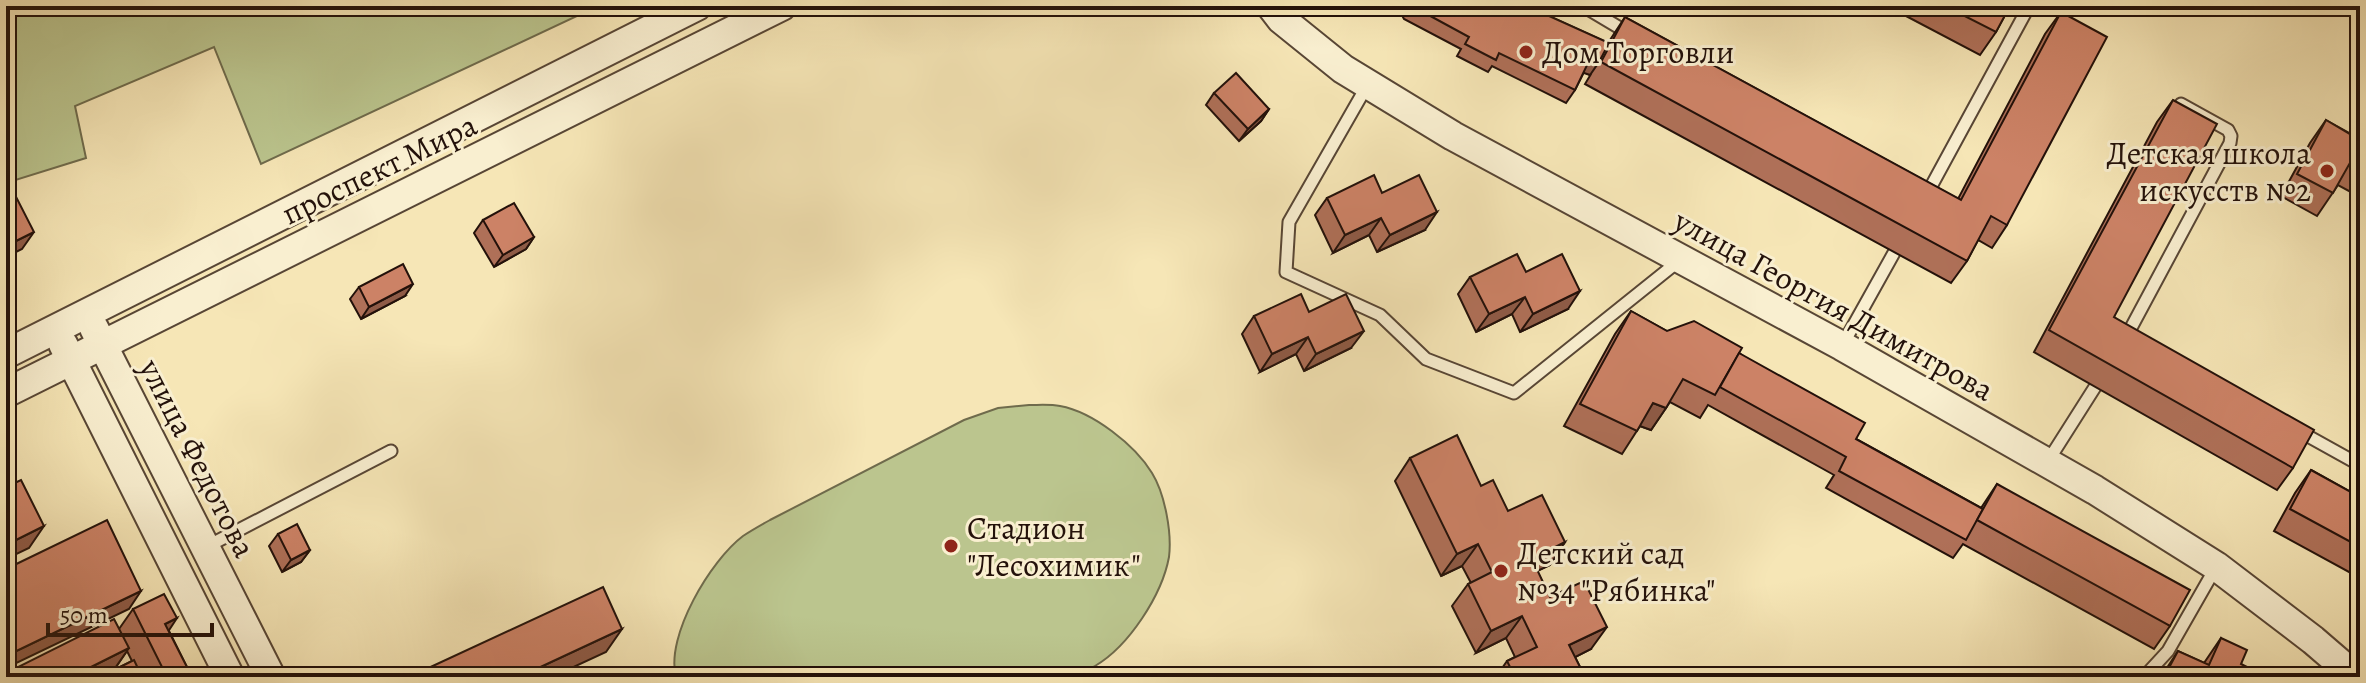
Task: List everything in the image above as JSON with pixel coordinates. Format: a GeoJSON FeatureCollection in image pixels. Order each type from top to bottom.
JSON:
{"type":"FeatureCollection","features":[{"type":"Feature","properties":{"kind":"street","name":"проспект Мира"},"geometry":{"type":"LineString","coordinates":[[6,354],[697,6]]}},
{"type":"Feature","properties":{"kind":"street","name":"проспект Мира"},"geometry":{"type":"LineString","coordinates":[[6,393],[782,6]]}},
{"type":"Feature","properties":{"kind":"street","name":"улица Георгия Димитрова"},"geometry":{"type":"LineString","coordinates":[[1271,6],[1281,19],[1343,69],[1453,136],[1842,346],[2095,490],[2216,566],[2356,677]]}},
{"type":"Feature","properties":{"kind":"street","name":"улица Федотова"},"geometry":{"type":"LineString","coordinates":[[87,313],[271,677]]}},
{"type":"Feature","properties":{"kind":"street"},"geometry":{"type":"LineString","coordinates":[[55,329],[230,677]]}},
{"type":"Feature","properties":{"kind":"lane"},"geometry":{"type":"LineString","coordinates":[[1583,6],[1647,43]]}},
{"type":"Feature","properties":{"kind":"lane"},"geometry":{"type":"LineString","coordinates":[[1920,208],[2029,6]]}},
{"type":"Feature","properties":{"kind":"lane"},"geometry":{"type":"LineString","coordinates":[[1368,84],[1289,222],[1286,272],[1380,315],[1426,359],[1514,393],[1681,260]]}},
{"type":"Feature","properties":{"kind":"lane"},"geometry":{"type":"LineString","coordinates":[[2118,351],[2230,143],[2228,130],[2181,104]]}},
{"type":"Feature","properties":{"kind":"lane"},"geometry":{"type":"LineString","coordinates":[[1913,187],[1927,194]]}},
{"type":"Feature","properties":{"kind":"lane"},"geometry":{"type":"LineString","coordinates":[[1842,346],[1904,236]]}},
{"type":"Feature","properties":{"kind":"lane"},"geometry":{"type":"LineString","coordinates":[[2127,337],[2141,344]]}},
{"type":"Feature","properties":{"kind":"lane"},"geometry":{"type":"LineString","coordinates":[[2047,463],[2095,387]]}},
{"type":"Feature","properties":{"kind":"lane"},"geometry":{"type":"LineString","coordinates":[[2291,427],[2360,465]]}},
{"type":"Feature","properties":{"kind":"lane"},"geometry":{"type":"LineString","coordinates":[[206,548],[391,451]]}},
{"type":"Feature","properties":{"kind":"lane"},"geometry":{"type":"LineString","coordinates":[[2144,677],[2168,651],[2216,566]]}},
{"type":"Feature","properties":{"kind":"green space"},"geometry":{"type":"Polygon","coordinates":[[[6,6],[583,6],[577,16],[261,164],[214,47],[75,106],[86,158],[6,183],[6,6]]]}},
{"type":"Feature","properties":{"kind":"green space","name":"Стадион \"Лесохимик\""},"geometry":{"type":"Polygon","coordinates":[[[1029,405],[1073,409],[1099,422],[1145,462],[1161,492],[1169,537],[1165,572],[1151,603],[1132,633],[1108,657],[1073,677],[676,677],[674,660],[677,641],[693,600],[717,562],[743,536],[964,420],[998,408],[1029,405]]]}},
{"type":"Feature","properties":{"kind":"building","name":"Дом Торговли"},"geometry":{"type":"Polygon","coordinates":[[[1412,6],[1527,6],[1609,43],[1599,62],[1590,59],[1575,90],[1499,53],[1496,60],[1465,44],[1469,37],[1412,6]]]}},
{"type":"Feature","properties":{"kind":"building"},"geometry":{"type":"Polygon","coordinates":[[[1945,6],[2010,6],[1996,32],[1945,6]]]}},
{"type":"Feature","properties":{"kind":"building"},"geometry":{"type":"Polygon","coordinates":[[[2061,12],[2107,37],[2007,225],[1991,216],[1967,261],[1601,62],[1625,17],[1961,200],[2061,12]]]}},
{"type":"Feature","properties":{"kind":"building"},"geometry":{"type":"Polygon","coordinates":[[[1236,73],[1269,109],[1248,129],[1214,93],[1236,73]]]}},
{"type":"Feature","properties":{"kind":"building"},"geometry":{"type":"Polygon","coordinates":[[[2173,100],[2217,124],[2114,317],[2314,430],[2293,468],[2049,330],[2173,100]]]}},
{"type":"Feature","properties":{"kind":"building"},"geometry":{"type":"Polygon","coordinates":[[[2326,120],[2355,137],[2360,128],[2360,166],[2351,161],[2333,193],[2297,174],[2326,120]]]}},
{"type":"Feature","properties":{"kind":"building"},"geometry":{"type":"Polygon","coordinates":[[[1374,175],[1382,193],[1419,175],[1437,212],[1390,235],[1381,218],[1345,235],[1327,198],[1374,175]]]}},
{"type":"Feature","properties":{"kind":"building"},"geometry":{"type":"Polygon","coordinates":[[[12,189],[34,232],[6,246],[6,192],[12,189]]]}},
{"type":"Feature","properties":{"kind":"building"},"geometry":{"type":"Polygon","coordinates":[[[514,203],[534,237],[503,255],[483,220],[514,203]]]}},
{"type":"Feature","properties":{"kind":"building"},"geometry":{"type":"Polygon","coordinates":[[[1517,254],[1526,272],[1562,254],[1580,291],[1533,314],[1525,297],[1489,314],[1470,277],[1517,254]]]}},
{"type":"Feature","properties":{"kind":"building"},"geometry":{"type":"Polygon","coordinates":[[[403,264],[413,284],[369,307],[359,287],[403,264]]]}},
{"type":"Feature","properties":{"kind":"building"},"geometry":{"type":"Polygon","coordinates":[[[1301,294],[1309,312],[1346,294],[1364,331],[1316,354],[1308,337],[1272,354],[1254,316],[1301,294]]]}},
{"type":"Feature","properties":{"kind":"building"},"geometry":{"type":"Polygon","coordinates":[[[1631,311],[1667,331],[1694,321],[1742,348],[1715,395],[1683,379],[1666,408],[1653,403],[1637,431],[1580,404],[1631,311]]]}},
{"type":"Feature","properties":{"kind":"building"},"geometry":{"type":"Polygon","coordinates":[[[1739,353],[1865,423],[1856,439],[1983,509],[1966,540],[1839,471],[1846,457],[1720,387],[1739,353]]]}},
{"type":"Feature","properties":{"kind":"building"},"geometry":{"type":"Polygon","coordinates":[[[1457,435],[1481,486],[1493,480],[1508,511],[1542,495],[1565,542],[1532,559],[1550,597],[1584,581],[1607,627],[1569,645],[1585,677],[1515,677],[1507,661],[1537,647],[1522,616],[1491,631],[1468,584],[1492,572],[1478,544],[1457,554],[1410,458],[1457,435]]]}},
{"type":"Feature","properties":{"kind":"building"},"geometry":{"type":"Polygon","coordinates":[[[2311,470],[2360,497],[2360,547],[2290,509],[2311,470]]]}},
{"type":"Feature","properties":{"kind":"building"},"geometry":{"type":"Polygon","coordinates":[[[21,480],[44,526],[6,545],[6,487],[21,480]]]}},
{"type":"Feature","properties":{"kind":"building"},"geometry":{"type":"Polygon","coordinates":[[[1997,484],[2190,590],[2170,626],[1977,520],[1997,484]]]}},
{"type":"Feature","properties":{"kind":"building"},"geometry":{"type":"Polygon","coordinates":[[[107,520],[141,591],[6,656],[6,569],[107,520]]]}},
{"type":"Feature","properties":{"kind":"building"},"geometry":{"type":"Polygon","coordinates":[[[297,524],[310,550],[291,560],[278,534],[297,524]]]}},
{"type":"Feature","properties":{"kind":"building"},"geometry":{"type":"Polygon","coordinates":[[[603,587],[622,629],[519,677],[409,677],[603,587]]]}},
{"type":"Feature","properties":{"kind":"building"},"geometry":{"type":"Polygon","coordinates":[[[164,594],[177,618],[165,624],[192,677],[167,677],[133,609],[164,594]]]}},
{"type":"Feature","properties":{"kind":"building"},"geometry":{"type":"Polygon","coordinates":[[[114,619],[129,648],[71,677],[6,677],[6,673],[114,619]]]}},
{"type":"Feature","properties":{"kind":"building"},"geometry":{"type":"Polygon","coordinates":[[[2221,638],[2247,650],[2241,664],[2259,673],[2257,677],[2164,677],[2178,651],[2209,665],[2221,638]]]}},
{"type":"Feature","properties":{"kind":"building"},"geometry":{"type":"Polygon","coordinates":[[[134,660],[142,677],[100,677],[134,660]]]}},
{"type":"Feature","properties":{"kind":"place","name":"Дом Торговли"},"geometry":{"type":"Point","coordinates":[1526,52]}},
{"type":"Feature","properties":{"kind":"place","name":"Детская школа искусств №2"},"geometry":{"type":"Point","coordinates":[2327,171]}},
{"type":"Feature","properties":{"kind":"place","name":"Стадион \"Лесохимик\""},"geometry":{"type":"Point","coordinates":[951,546]}},
{"type":"Feature","properties":{"kind":"place","name":"Детский сад №34 \"Рябинка\""},"geometry":{"type":"Point","coordinates":[1501,571]}}]}
